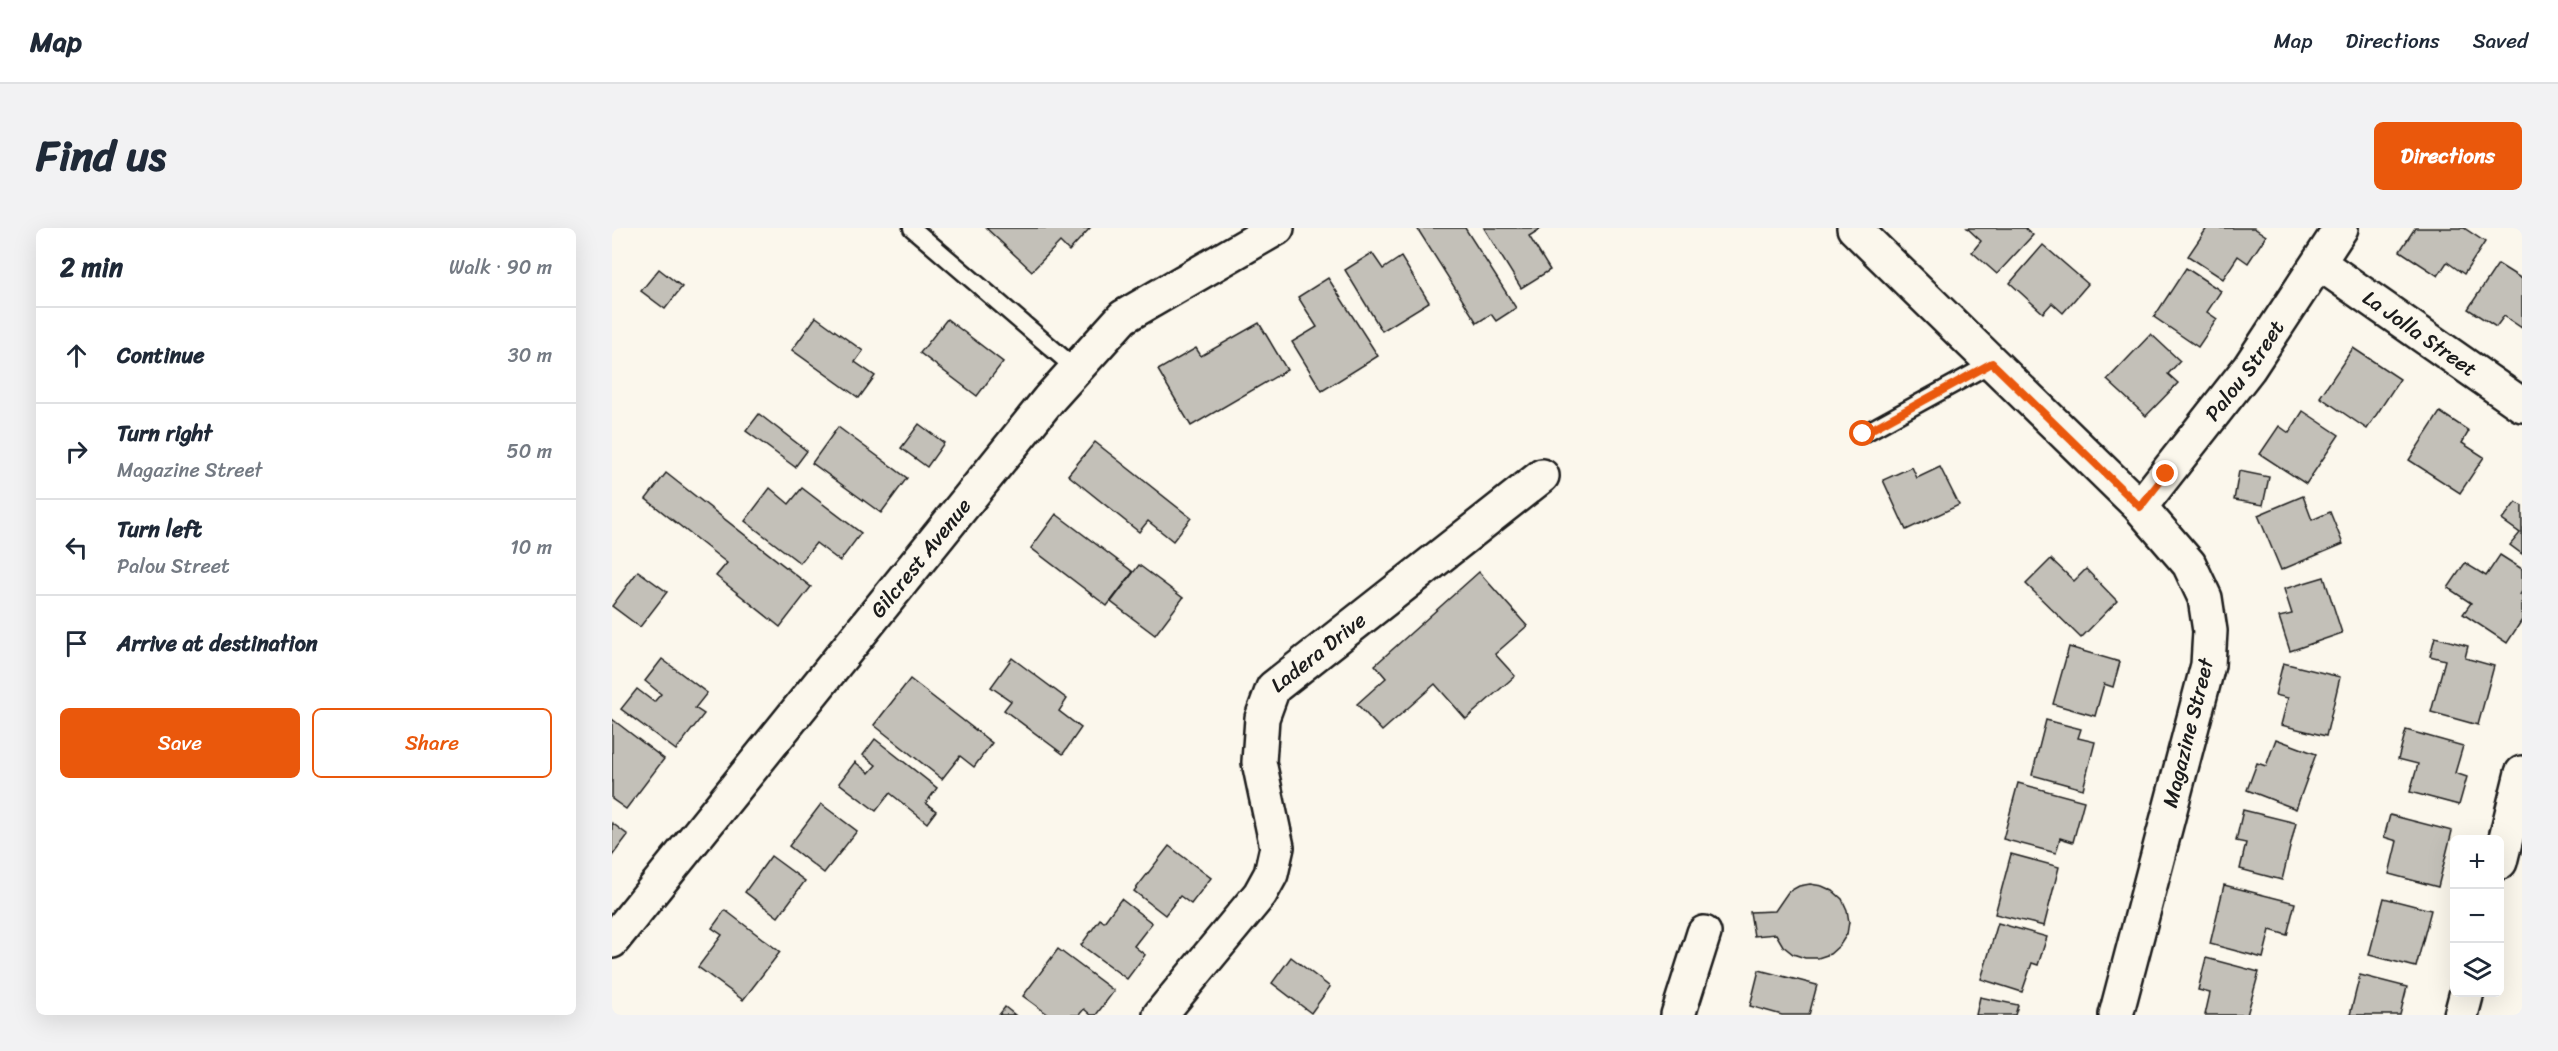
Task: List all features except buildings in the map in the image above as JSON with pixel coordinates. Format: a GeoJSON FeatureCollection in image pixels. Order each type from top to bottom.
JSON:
{"type":"FeatureCollection","features":[{"type":"Feature","properties":{"kind":"street","name":"Gilcrest Avenue"},"geometry":{"type":"LineString","coordinates":[[612,941],[1049,399],[1123,316],[1277,228]]}},
{"type":"Feature","properties":{"kind":"street","name":"Magazine Street"},"geometry":{"type":"LineString","coordinates":[[1854,228],[2140,507],[2189,564],[2205,598],[2210,631],[2208,666],[2116,1015]]}},
{"type":"Feature","properties":{"kind":"street","name":"Palou Street"},"geometry":{"type":"LineString","coordinates":[[2140,507],[2249,368],[2341,228]]}},
{"type":"Feature","properties":{"kind":"street","name":"La Jolla Street"},"geometry":{"type":"LineString","coordinates":[[2319,263],[2522,405]]}},
{"type":"Feature","properties":{"kind":"street","name":"Ladera Drive"},"geometry":{"type":"LineString","coordinates":[[1160,1015],[1260,894],[1271,874],[1277,847],[1259,762],[1262,718],[1273,688],[1542,476]]}},
{"type":"Feature","properties":{"kind":"street"},"geometry":{"type":"LineString","coordinates":[[2504,843],[2522,773]]}},
{"type":"Feature","properties":{"kind":"street"},"geometry":{"type":"LineString","coordinates":[[1678,1015],[1704,933]]}},
{"type":"Feature","properties":{"kind":"street"},"geometry":{"type":"LineString","coordinates":[[2461,1015],[2466,997]]}},
{"type":"Feature","properties":{"kind":"lane"},"geometry":{"type":"LineString","coordinates":[[912,228],[1076,369]]}},
{"type":"Feature","properties":{"kind":"lane"},"geometry":{"type":"LineString","coordinates":[[1863,434],[1992,363]]}},
{"type":"Feature","properties":{"kind":"route"},"geometry":{"type":"LineString","coordinates":[[1863,434],[1992,363],[2140,507],[2166,474]]}}]}
